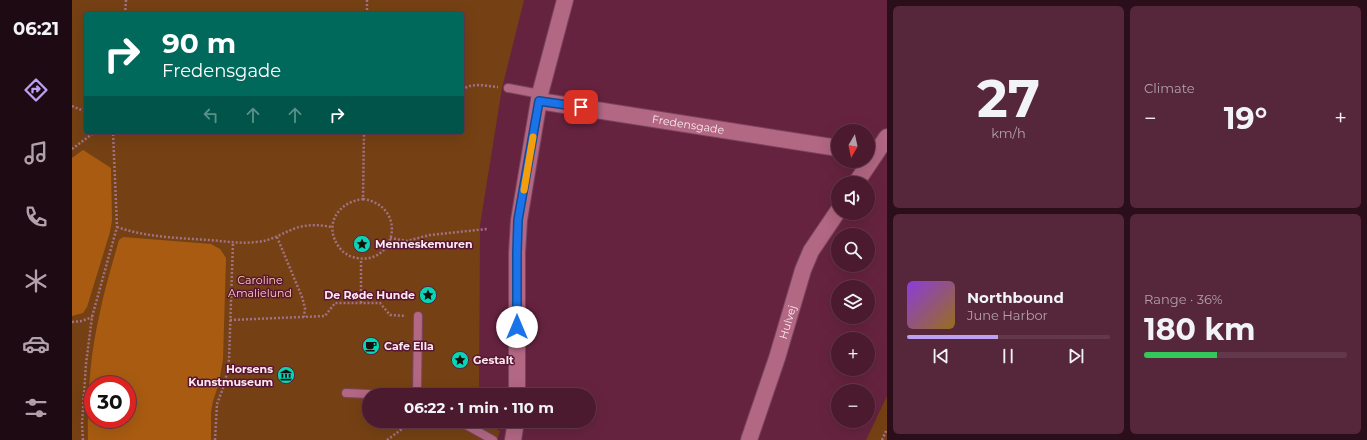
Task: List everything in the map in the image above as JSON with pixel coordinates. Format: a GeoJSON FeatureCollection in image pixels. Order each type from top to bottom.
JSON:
{"type":"FeatureCollection","features":[{"type":"Feature","properties":{"kind":"street"},"geometry":{"type":"LineString","coordinates":[[517,388],[518,220],[539,97],[565,0]]}},
{"type":"Feature","properties":{"kind":"street","name":"Fredensgade"},"geometry":{"type":"LineString","coordinates":[[539,97],[831,147]]}},
{"type":"Feature","properties":{"kind":"street"},"geometry":{"type":"LineString","coordinates":[[875,151],[887,137]]}},
{"type":"Feature","properties":{"kind":"street","name":"Hulvej"},"geometry":{"type":"LineString","coordinates":[[749,440],[777,358],[803,270],[811,251],[832,220]]}},
{"type":"Feature","properties":{"kind":"street"},"geometry":{"type":"LineString","coordinates":[[513,440],[515,428]]}},
{"type":"Feature","properties":{"kind":"lane"},"geometry":{"type":"LineString","coordinates":[[508,88],[539,97]]}},
{"type":"Feature","properties":{"kind":"lane"},"geometry":{"type":"LineString","coordinates":[[417,388],[418,316]]}},
{"type":"Feature","properties":{"kind":"lane"},"geometry":{"type":"LineString","coordinates":[[346,393],[362,394]]}},
{"type":"Feature","properties":{"kind":"lane"},"geometry":{"type":"LineString","coordinates":[[472,428],[493,440]]}},
{"type":"Feature","properties":{"kind":"path"},"geometry":{"type":"LineString","coordinates":[[125,12],[126,0]]}},
{"type":"Feature","properties":{"kind":"path"},"geometry":{"type":"LineString","coordinates":[[367,0],[367,12]]}},
{"type":"Feature","properties":{"kind":"path"},"geometry":{"type":"LineString","coordinates":[[464,88],[474,85],[508,88]]}},
{"type":"Feature","properties":{"kind":"path"},"geometry":{"type":"LineString","coordinates":[[72,106],[84,111]]}},
{"type":"Feature","properties":{"kind":"path"},"geometry":{"type":"LineString","coordinates":[[72,149],[92,134]]}},
{"type":"Feature","properties":{"kind":"path"},"geometry":{"type":"LineString","coordinates":[[82,440],[85,379],[92,317],[117,227],[113,134]]}},
{"type":"Feature","properties":{"kind":"path"},"geometry":{"type":"LineString","coordinates":[[363,199],[364,134]]}},
{"type":"Feature","properties":{"kind":"path"},"geometry":{"type":"LineString","coordinates":[[363,199],[370,200],[377,204],[387,213],[392,227],[388,244],[380,253],[369,258],[361,259],[348,255],[341,250],[336,243],[332,227],[335,216],[340,209],[348,203],[363,199]]}},
{"type":"Feature","properties":{"kind":"path"},"geometry":{"type":"LineString","coordinates":[[117,227],[125,230],[173,238],[233,242],[257,242],[277,237],[297,228],[322,225],[332,227]]}},
{"type":"Feature","properties":{"kind":"path"},"geometry":{"type":"LineString","coordinates":[[390,238],[407,241],[430,235],[487,229]]}},
{"type":"Feature","properties":{"kind":"path"},"geometry":{"type":"LineString","coordinates":[[277,237],[302,297],[305,308],[304,317]]}},
{"type":"Feature","properties":{"kind":"path"},"geometry":{"type":"LineString","coordinates":[[215,440],[217,404],[225,383],[229,360],[233,242]]}},
{"type":"Feature","properties":{"kind":"path"},"geometry":{"type":"LineString","coordinates":[[361,259],[361,303]]}},
{"type":"Feature","properties":{"kind":"path"},"geometry":{"type":"LineString","coordinates":[[230,320],[325,316],[334,303],[380,303],[390,315],[418,316]]}},
{"type":"Feature","properties":{"kind":"path"},"geometry":{"type":"LineString","coordinates":[[72,322],[82,321],[92,317]]}},
{"type":"Feature","properties":{"kind":"path"},"geometry":{"type":"LineString","coordinates":[[387,440],[403,428]]}},
{"type":"Feature","properties":{"kind":"path"},"geometry":{"type":"LineString","coordinates":[[887,429],[883,438],[887,438]]}},
{"type":"Feature","properties":{"kind":"green space","name":"Caroline Amalielund"},"geometry":{"type":"Polygon","coordinates":[[[72,0],[524,0],[502,88],[480,225],[479,388],[362,388],[362,428],[495,428],[500,431],[497,440],[72,440],[72,0]]]}},
{"type":"Feature","properties":{"kind":"green space"},"geometry":{"type":"Polygon","coordinates":[[[887,396],[887,440],[866,440],[872,428],[875,428],[875,421],[887,396]]]}},
{"type":"Feature","properties":{"kind":"shaded area"},"geometry":{"type":"Polygon","coordinates":[[[83,150],[111,168],[112,220],[110,232],[87,307],[83,313],[72,316],[72,158],[83,150]]]}},
{"type":"Feature","properties":{"kind":"shaded area"},"geometry":{"type":"Polygon","coordinates":[[[123,237],[211,244],[220,249],[226,258],[223,359],[219,383],[211,412],[211,440],[88,440],[88,428],[136,428],[136,376],[90,376],[93,347],[103,298],[119,240],[123,237]]]}},
{"type":"Feature","properties":{"kind":"slow traffic"},"geometry":{"type":"LineString","coordinates":[[524,190],[533,137]]}},
{"type":"Feature","properties":{"kind":"place","name":"Menneskemuren"},"geometry":{"type":"Point","coordinates":[362,244]}},
{"type":"Feature","properties":{"kind":"place","name":"De Røde Hunde"},"geometry":{"type":"Point","coordinates":[428,295]}},
{"type":"Feature","properties":{"kind":"place","name":"Cafe Ella"},"geometry":{"type":"Point","coordinates":[371,346]}},
{"type":"Feature","properties":{"kind":"place","name":"Gestalt"},"geometry":{"type":"Point","coordinates":[460,360]}},
{"type":"Feature","properties":{"kind":"place","name":"Horsens Kunstmuseum"},"geometry":{"type":"Point","coordinates":[286,375]}},
{"type":"Feature","properties":{"kind":"route"},"geometry":{"type":"LineString","coordinates":[[517,327],[518,220],[539,101],[581,107]]}}]}
